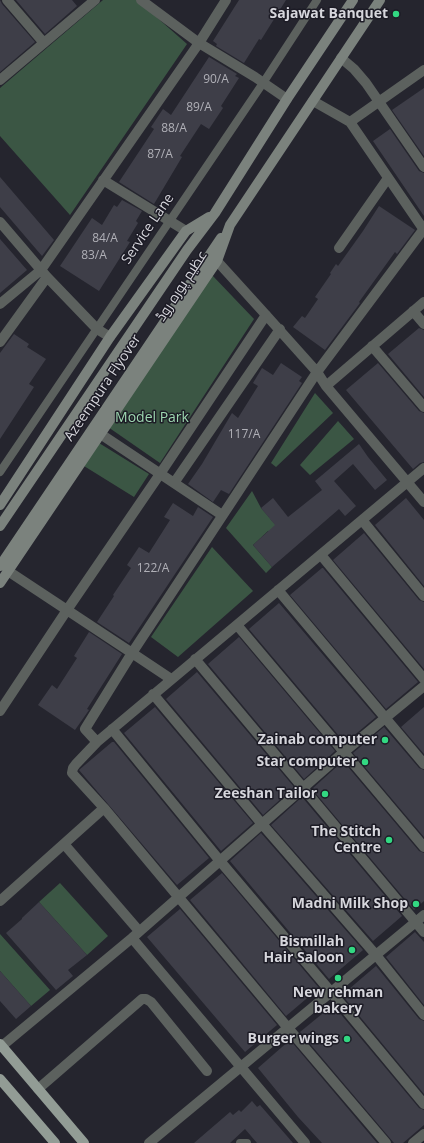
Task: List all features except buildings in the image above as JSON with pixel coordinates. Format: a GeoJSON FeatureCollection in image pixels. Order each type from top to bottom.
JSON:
{"type":"FeatureCollection","features":[{"type":"Feature","properties":{"kind":"main road","name":"عظیم پورہ روڈ"},"geometry":{"type":"LineString","coordinates":[[0,505],[110,337],[186,231],[214,213],[353,0]]}},
{"type":"Feature","properties":{"kind":"main road","name":"عظیم پورہ روڈ"},"geometry":{"type":"LineString","coordinates":[[0,582],[4,568],[217,261],[230,225],[380,0]]}},
{"type":"Feature","properties":{"kind":"main road","name":"Azeempura Flyover"},"geometry":{"type":"LineString","coordinates":[[0,526],[187,250],[214,213]]}},
{"type":"Feature","properties":{"kind":"main road","name":"Azeempura Flyover"},"geometry":{"type":"LineString","coordinates":[[4,568],[202,265],[230,225]]}},
{"type":"Feature","properties":{"kind":"main road"},"geometry":{"type":"LineString","coordinates":[[1,1045],[84,1143]]}},
{"type":"Feature","properties":{"kind":"main road"},"geometry":{"type":"LineString","coordinates":[[0,1079],[55,1143]]}},
{"type":"Feature","properties":{"kind":"street"},"geometry":{"type":"LineString","coordinates":[[7,0],[44,43]]}},
{"type":"Feature","properties":{"kind":"street"},"geometry":{"type":"LineString","coordinates":[[1,78],[44,43],[84,4],[95,0]]}},
{"type":"Feature","properties":{"kind":"street"},"geometry":{"type":"LineString","coordinates":[[141,0],[199,43],[287,99]]}},
{"type":"Feature","properties":{"kind":"street"},"geometry":{"type":"LineString","coordinates":[[0,342],[103,180],[199,43],[226,0]]}},
{"type":"Feature","properties":{"kind":"street"},"geometry":{"type":"LineString","coordinates":[[341,58],[354,69],[366,83],[424,167]]}},
{"type":"Feature","properties":{"kind":"street"},"geometry":{"type":"LineString","coordinates":[[350,122],[424,70]]}},
{"type":"Feature","properties":{"kind":"street"},"geometry":{"type":"LineString","coordinates":[[97,742],[85,729],[132,653],[317,372],[424,230],[350,122],[313,101]]}},
{"type":"Feature","properties":{"kind":"street"},"geometry":{"type":"LineString","coordinates":[[339,248],[388,178]]}},
{"type":"Feature","properties":{"kind":"street"},"geometry":{"type":"LineString","coordinates":[[103,180],[186,231]]}},
{"type":"Feature","properties":{"kind":"street"},"geometry":{"type":"LineString","coordinates":[[0,222],[44,273],[97,329],[110,337]]}},
{"type":"Feature","properties":{"kind":"street"},"geometry":{"type":"LineString","coordinates":[[217,261],[317,372],[326,386],[424,502]]}},
{"type":"Feature","properties":{"kind":"street"},"geometry":{"type":"LineString","coordinates":[[0,304],[44,273]]}},
{"type":"Feature","properties":{"kind":"street"},"geometry":{"type":"LineString","coordinates":[[326,386],[424,302]]}},
{"type":"Feature","properties":{"kind":"street"},"geometry":{"type":"LineString","coordinates":[[413,311],[424,324]]}},
{"type":"Feature","properties":{"kind":"street"},"geometry":{"type":"LineString","coordinates":[[0,711],[266,315]]}},
{"type":"Feature","properties":{"kind":"street"},"geometry":{"type":"LineString","coordinates":[[174,483],[280,330]]}},
{"type":"Feature","properties":{"kind":"street"},"geometry":{"type":"LineString","coordinates":[[372,346],[424,407]]}},
{"type":"Feature","properties":{"kind":"street"},"geometry":{"type":"LineString","coordinates":[[105,437],[222,515]]}},
{"type":"Feature","properties":{"kind":"street"},"geometry":{"type":"LineString","coordinates":[[386,1143],[104,808],[72,773],[76,764],[112,729],[424,468]]}},
{"type":"Feature","properties":{"kind":"street"},"geometry":{"type":"LineString","coordinates":[[362,520],[424,596]]}},
{"type":"Feature","properties":{"kind":"street"},"geometry":{"type":"LineString","coordinates":[[321,555],[424,679]]}},
{"type":"Feature","properties":{"kind":"street"},"geometry":{"type":"LineString","coordinates":[[4,568],[170,679]]}},
{"type":"Feature","properties":{"kind":"street"},"geometry":{"type":"LineString","coordinates":[[278,590],[424,764]]}},
{"type":"Feature","properties":{"kind":"street"},"geometry":{"type":"LineString","coordinates":[[236,624],[424,847]]}},
{"type":"Feature","properties":{"kind":"street"},"geometry":{"type":"LineString","coordinates":[[195,659],[302,789],[424,932]]}},
{"type":"Feature","properties":{"kind":"street"},"geometry":{"type":"LineString","coordinates":[[1,1045],[136,935],[344,752],[424,686]]}},
{"type":"Feature","properties":{"kind":"street"},"geometry":{"type":"LineString","coordinates":[[153,694],[262,824],[376,955],[424,1015]]}},
{"type":"Feature","properties":{"kind":"street"},"geometry":{"type":"LineString","coordinates":[[112,729],[220,861],[424,1104]]}},
{"type":"Feature","properties":{"kind":"street"},"geometry":{"type":"LineString","coordinates":[[0,901],[104,808]]}},
{"type":"Feature","properties":{"kind":"street"},"geometry":{"type":"LineString","coordinates":[[64,844],[242,1067],[305,1143]]}},
{"type":"Feature","properties":{"kind":"street"},"geometry":{"type":"LineString","coordinates":[[148,1143],[242,1067],[424,915]]}},
{"type":"Feature","properties":{"kind":"street"},"geometry":{"type":"LineString","coordinates":[[38,1089],[142,999],[146,999],[150,1002],[207,1071]]}},
{"type":"Feature","properties":{"kind":"street"},"geometry":{"type":"LineString","coordinates":[[413,1143],[424,1134]]}},
{"type":"Feature","properties":{"kind":"lane","name":"Service Lane"},"geometry":{"type":"LineString","coordinates":[[0,472],[264,83],[317,0]]}},
{"type":"Feature","properties":{"kind":"lane"},"geometry":{"type":"LineString","coordinates":[[240,1143],[247,1143]]}},
{"type":"Feature","properties":{"kind":"green space"},"geometry":{"type":"Polygon","coordinates":[[[103,0],[137,0],[187,44],[70,215],[0,136],[0,88],[103,0]]]}},
{"type":"Feature","properties":{"kind":"green space","name":"Model Park"},"geometry":{"type":"Polygon","coordinates":[[[211,274],[254,319],[160,463],[108,427],[211,274]]]}},
{"type":"Feature","properties":{"kind":"green space"},"geometry":{"type":"Polygon","coordinates":[[[315,393],[333,413],[276,467],[271,463],[315,393]]]}},
{"type":"Feature","properties":{"kind":"green space"},"geometry":{"type":"Polygon","coordinates":[[[338,421],[354,439],[310,475],[300,465],[338,421]]]}},
{"type":"Feature","properties":{"kind":"green space"},"geometry":{"type":"Polygon","coordinates":[[[99,443],[149,474],[134,497],[84,466],[99,443]]]}},
{"type":"Feature","properties":{"kind":"green space"},"geometry":{"type":"Polygon","coordinates":[[[252,491],[261,508],[280,530],[268,531],[253,545],[272,567],[266,573],[226,528],[252,491]]]}},
{"type":"Feature","properties":{"kind":"green space"},"geometry":{"type":"Polygon","coordinates":[[[212,547],[253,591],[178,657],[151,637],[212,547]]]}},
{"type":"Feature","properties":{"kind":"green space"},"geometry":{"type":"Polygon","coordinates":[[[60,883],[108,936],[87,955],[39,902],[60,883]]]}},
{"type":"Feature","properties":{"kind":"green space"},"geometry":{"type":"Polygon","coordinates":[[[0,934],[50,990],[31,1006],[0,971],[0,934]]]}},
{"type":"Feature","properties":{"kind":"place","name":"Sajawat Banquet"},"geometry":{"type":"Point","coordinates":[396,14]}},
{"type":"Feature","properties":{"kind":"place","name":"Zainab computer"},"geometry":{"type":"Point","coordinates":[385,740]}},
{"type":"Feature","properties":{"kind":"place","name":"Star computer"},"geometry":{"type":"Point","coordinates":[365,762]}},
{"type":"Feature","properties":{"kind":"place","name":"Zeeshan Tailor"},"geometry":{"type":"Point","coordinates":[325,794]}},
{"type":"Feature","properties":{"kind":"place","name":"The Stitch Centre"},"geometry":{"type":"Point","coordinates":[389,840]}},
{"type":"Feature","properties":{"kind":"place","name":"Madni Milk Shop"},"geometry":{"type":"Point","coordinates":[416,904]}},
{"type":"Feature","properties":{"kind":"place","name":"Bismillah Hair Saloon"},"geometry":{"type":"Point","coordinates":[352,950]}},
{"type":"Feature","properties":{"kind":"place","name":"New rehman bakery"},"geometry":{"type":"Point","coordinates":[338,978]}},
{"type":"Feature","properties":{"kind":"place","name":"Burger wings"},"geometry":{"type":"Point","coordinates":[347,1039]}}]}
